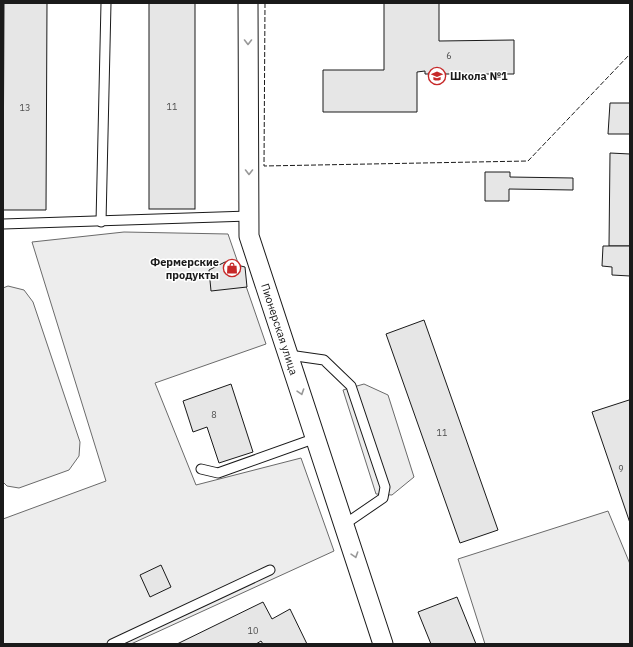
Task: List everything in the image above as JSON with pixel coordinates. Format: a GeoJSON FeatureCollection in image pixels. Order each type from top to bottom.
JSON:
{"type":"FeatureCollection","features":[{"type":"Feature","properties":{"kind":"street","name":"Пионерская улица"},"geometry":{"type":"LineString","coordinates":[[248,3],[249,236],[345,524],[383,644]]}},
{"type":"Feature","properties":{"kind":"lane"},"geometry":{"type":"LineString","coordinates":[[101,222],[106,3]]}},
{"type":"Feature","properties":{"kind":"lane"},"geometry":{"type":"LineString","coordinates":[[3,224],[249,216]]}},
{"type":"Feature","properties":{"kind":"lane"},"geometry":{"type":"LineString","coordinates":[[289,356],[324,360],[351,386],[385,487],[383,498],[345,524]]}},
{"type":"Feature","properties":{"kind":"lane"},"geometry":{"type":"LineString","coordinates":[[201,469],[218,473],[316,438]]}},
{"type":"Feature","properties":{"kind":"lane"},"geometry":{"type":"LineString","coordinates":[[112,644],[270,570]]}},
{"type":"Feature","properties":{"kind":"shaded area"},"geometry":{"type":"Polygon","coordinates":[[[124,232],[228,234],[266,344],[155,383],[196,485],[301,458],[334,551],[131,644],[3,644],[3,519],[106,481],[32,242],[124,232]]]}},
{"type":"Feature","properties":{"kind":"shaded area"},"geometry":{"type":"Polygon","coordinates":[[[8,286],[24,290],[33,302],[80,442],[79,456],[69,470],[19,488],[7,486],[3,482],[3,288],[8,286]]]}},
{"type":"Feature","properties":{"kind":"shaded area"},"geometry":{"type":"Polygon","coordinates":[[[364,384],[388,395],[414,477],[392,495],[376,494],[343,390],[364,384]]]}},
{"type":"Feature","properties":{"kind":"shaded area"},"geometry":{"type":"Polygon","coordinates":[[[608,511],[630,564],[630,644],[485,644],[458,559],[608,511]]]}},
{"type":"Feature","properties":{"kind":"building"},"geometry":{"type":"Polygon","coordinates":[[[4,3],[47,3],[46,210],[3,210],[4,3]]]}},
{"type":"Feature","properties":{"kind":"building"},"geometry":{"type":"Polygon","coordinates":[[[149,3],[195,3],[195,209],[149,209],[149,3]]]}},
{"type":"Feature","properties":{"kind":"building"},"geometry":{"type":"Polygon","coordinates":[[[384,3],[439,3],[439,41],[514,40],[514,74],[425,74],[425,71],[417,72],[417,112],[323,112],[323,70],[384,70],[384,3]]]}},
{"type":"Feature","properties":{"kind":"building"},"geometry":{"type":"Polygon","coordinates":[[[610,103],[630,103],[630,134],[608,134],[610,103]]]}},
{"type":"Feature","properties":{"kind":"building"},"geometry":{"type":"Polygon","coordinates":[[[610,153],[630,154],[630,246],[609,246],[610,153]]]}},
{"type":"Feature","properties":{"kind":"building"},"geometry":{"type":"Polygon","coordinates":[[[485,172],[510,172],[510,177],[573,178],[573,190],[509,189],[509,201],[485,201],[485,172]]]}},
{"type":"Feature","properties":{"kind":"building"},"geometry":{"type":"Polygon","coordinates":[[[603,246],[630,246],[630,276],[612,275],[612,267],[602,266],[603,246]]]}},
{"type":"Feature","properties":{"kind":"building"},"geometry":{"type":"Polygon","coordinates":[[[225,262],[245,267],[247,287],[211,291],[209,270],[225,262]]]}},
{"type":"Feature","properties":{"kind":"building"},"geometry":{"type":"Polygon","coordinates":[[[424,320],[498,530],[460,543],[386,334],[424,320]]]}},
{"type":"Feature","properties":{"kind":"building"},"geometry":{"type":"Polygon","coordinates":[[[231,384],[253,452],[219,463],[207,427],[193,432],[183,401],[231,384]]]}},
{"type":"Feature","properties":{"kind":"building"},"geometry":{"type":"Polygon","coordinates":[[[629,400],[630,402],[630,523],[592,412],[629,400]]]}},
{"type":"Feature","properties":{"kind":"building"},"geometry":{"type":"Polygon","coordinates":[[[161,565],[171,587],[150,597],[140,575],[161,565]]]}},
{"type":"Feature","properties":{"kind":"building"},"geometry":{"type":"Polygon","coordinates":[[[457,597],[476,644],[431,644],[418,612],[457,597]]]}},
{"type":"Feature","properties":{"kind":"building"},"geometry":{"type":"Polygon","coordinates":[[[263,602],[272,619],[290,609],[307,644],[263,644],[261,641],[256,644],[177,644],[263,602]]]}},
{"type":"Feature","properties":{"kind":"fence"},"geometry":{"type":"LineString","coordinates":[[265,3],[264,166],[528,161],[630,54]]}},
{"type":"Feature","properties":{"kind":"place","name":"Школа №1"},"geometry":{"type":"Point","coordinates":[437,76]}},
{"type":"Feature","properties":{"kind":"place","name":"Фермерские продукты"},"geometry":{"type":"Point","coordinates":[232,268]}}]}
